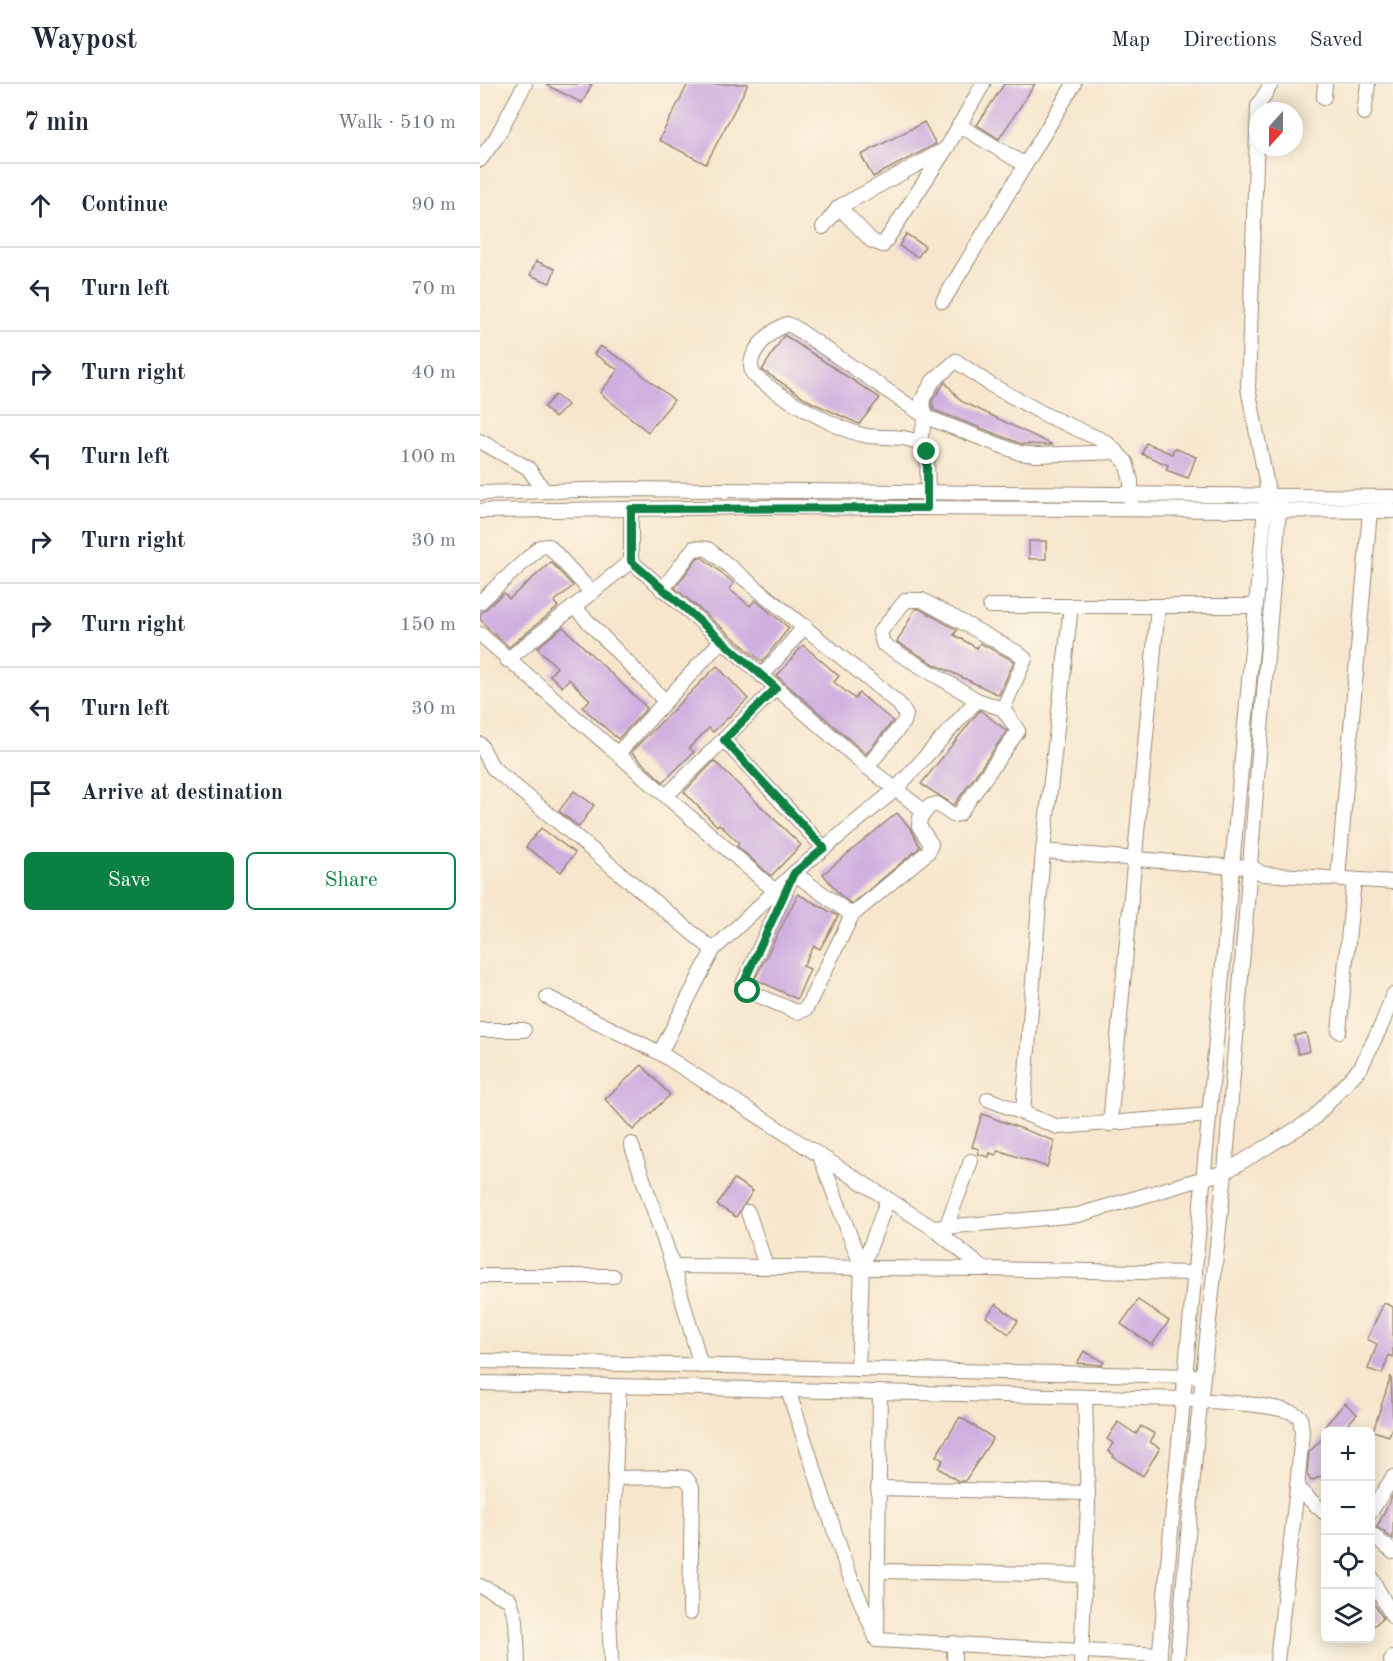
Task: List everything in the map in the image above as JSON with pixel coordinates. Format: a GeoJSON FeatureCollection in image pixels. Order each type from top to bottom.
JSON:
{"type":"FeatureCollection","features":[{"type":"Feature","properties":{"kind":"street"},"geometry":{"type":"LineString","coordinates":[[480,160],[496,138],[525,84]]}},
{"type":"Feature","properties":{"kind":"street"},"geometry":{"type":"LineString","coordinates":[[839,207],[872,241],[883,246],[946,149],[983,84]]}},
{"type":"Feature","properties":{"kind":"street"},"geometry":{"type":"LineString","coordinates":[[943,301],[1074,84]]}},
{"type":"Feature","properties":{"kind":"street"},"geometry":{"type":"LineString","coordinates":[[877,1640],[954,1643],[1044,1654],[1160,1658],[1265,498],[1248,388],[1258,106],[1271,84]]}},
{"type":"Feature","properties":{"kind":"street"},"geometry":{"type":"LineString","coordinates":[[1364,113],[1368,84]]}},
{"type":"Feature","properties":{"kind":"street"},"geometry":{"type":"LineString","coordinates":[[959,125],[1025,165]]}},
{"type":"Feature","properties":{"kind":"street"},"geometry":{"type":"LineString","coordinates":[[823,227],[839,207],[946,149]]}},
{"type":"Feature","properties":{"kind":"street"},"geometry":{"type":"LineString","coordinates":[[927,508],[927,452],[919,443],[843,431],[759,379],[750,368],[750,361],[774,330],[787,324],[926,417],[1020,453],[1037,455],[1117,452]]}},
{"type":"Feature","properties":{"kind":"street"},"geometry":{"type":"LineString","coordinates":[[919,443],[926,417],[922,400],[933,381],[956,362],[991,385],[1046,415],[1106,442],[1126,462],[1131,481],[1132,509]]}},
{"type":"Feature","properties":{"kind":"street"},"geometry":{"type":"LineString","coordinates":[[1072,452],[1081,429]]}},
{"type":"Feature","properties":{"kind":"street"},"geometry":{"type":"LineString","coordinates":[[480,441],[528,468],[543,489]]}},
{"type":"Feature","properties":{"kind":"street"},"geometry":{"type":"LineString","coordinates":[[480,493],[543,489],[1131,494],[1265,498],[1280,504],[1393,511]]}},
{"type":"Feature","properties":{"kind":"street"},"geometry":{"type":"LineString","coordinates":[[480,511],[1132,509],[1265,498],[1280,504],[1393,497]]}},
{"type":"Feature","properties":{"kind":"street"},"geometry":{"type":"LineString","coordinates":[[1177,1661],[1202,1377],[1225,1172],[1280,504]]}},
{"type":"Feature","properties":{"kind":"street"},"geometry":{"type":"LineString","coordinates":[[631,509],[631,561],[867,766],[925,812]]}},
{"type":"Feature","properties":{"kind":"street"},"geometry":{"type":"LineString","coordinates":[[1338,878],[1370,511]]}},
{"type":"Feature","properties":{"kind":"street"},"geometry":{"type":"LineString","coordinates":[[480,602],[540,547],[549,546],[592,592]]}},
{"type":"Feature","properties":{"kind":"street"},"geometry":{"type":"LineString","coordinates":[[662,590],[694,548],[700,546],[708,549],[899,704],[906,715],[867,766]]}},
{"type":"Feature","properties":{"kind":"street"},"geometry":{"type":"LineString","coordinates":[[507,660],[631,561]]}},
{"type":"Feature","properties":{"kind":"street"},"geometry":{"type":"LineString","coordinates":[[794,873],[743,984],[748,991],[797,1012],[806,1009],[852,915],[928,852],[930,844],[919,826],[920,818],[930,806],[937,804],[953,815],[959,814],[1016,736],[1016,727],[1003,710],[977,700],[883,644],[880,632],[906,600],[922,600],[1018,652],[1025,659],[1003,710]]}},
{"type":"Feature","properties":{"kind":"street"},"geometry":{"type":"LineString","coordinates":[[990,606],[1255,606]]}},
{"type":"Feature","properties":{"kind":"street"},"geometry":{"type":"LineString","coordinates":[[1023,1113],[1043,851],[1071,606]]}},
{"type":"Feature","properties":{"kind":"street"},"geometry":{"type":"LineString","coordinates":[[1110,1124],[1158,606]]}},
{"type":"Feature","properties":{"kind":"street"},"geometry":{"type":"LineString","coordinates":[[574,607],[665,701]]}},
{"type":"Feature","properties":{"kind":"street"},"geometry":{"type":"LineString","coordinates":[[762,676],[805,626]]}},
{"type":"Feature","properties":{"kind":"street"},"geometry":{"type":"LineString","coordinates":[[480,634],[507,660],[667,795],[775,891]]}},
{"type":"Feature","properties":{"kind":"street"},"geometry":{"type":"LineString","coordinates":[[618,753],[721,640]]}},
{"type":"Feature","properties":{"kind":"street"},"geometry":{"type":"LineString","coordinates":[[667,795],[776,688]]}},
{"type":"Feature","properties":{"kind":"street"},"geometry":{"type":"LineString","coordinates":[[660,1053],[713,950],[794,873],[896,789],[977,700]]}},
{"type":"Feature","properties":{"kind":"street"},"geometry":{"type":"LineString","coordinates":[[724,740],[824,848]]}},
{"type":"Feature","properties":{"kind":"street"},"geometry":{"type":"LineString","coordinates":[[480,744],[493,768],[713,950]]}},
{"type":"Feature","properties":{"kind":"street"},"geometry":{"type":"LineString","coordinates":[[1043,851],[1135,860],[1232,867],[1250,866],[1263,874],[1393,882]]}},
{"type":"Feature","properties":{"kind":"street"},"geometry":{"type":"LineString","coordinates":[[794,873],[852,915]]}},
{"type":"Feature","properties":{"kind":"street"},"geometry":{"type":"LineString","coordinates":[[1339,1030],[1354,879]]}},
{"type":"Feature","properties":{"kind":"street"},"geometry":{"type":"LineString","coordinates":[[939,1227],[1078,1215],[1225,1172],[1313,1119],[1361,1067],[1393,994]]}},
{"type":"Feature","properties":{"kind":"street"},"geometry":{"type":"LineString","coordinates":[[547,997],[660,1053],[888,1199],[939,1227],[984,1269]]}},
{"type":"Feature","properties":{"kind":"street"},"geometry":{"type":"LineString","coordinates":[[480,1030],[524,1030]]}},
{"type":"Feature","properties":{"kind":"street"},"geometry":{"type":"LineString","coordinates":[[988,1099],[1058,1127],[1210,1115]]}},
{"type":"Feature","properties":{"kind":"street"},"geometry":{"type":"LineString","coordinates":[[631,1144],[673,1266],[701,1366]]}},
{"type":"Feature","properties":{"kind":"street"},"geometry":{"type":"LineString","coordinates":[[820,1156],[862,1268]]}},
{"type":"Feature","properties":{"kind":"street"},"geometry":{"type":"LineString","coordinates":[[939,1227],[971,1161]]}},
{"type":"Feature","properties":{"kind":"street"},"geometry":{"type":"LineString","coordinates":[[858,1369],[862,1268],[888,1199]]}},
{"type":"Feature","properties":{"kind":"street"},"geometry":{"type":"LineString","coordinates":[[748,1212],[765,1266]]}},
{"type":"Feature","properties":{"kind":"street"},"geometry":{"type":"LineString","coordinates":[[673,1266],[1196,1273]]}},
{"type":"Feature","properties":{"kind":"street"},"geometry":{"type":"LineString","coordinates":[[480,1276],[613,1276]]}},
{"type":"Feature","properties":{"kind":"street"},"geometry":{"type":"LineString","coordinates":[[480,1361],[1202,1377]]}},
{"type":"Feature","properties":{"kind":"street"},"geometry":{"type":"LineString","coordinates":[[480,1383],[1184,1399],[1279,1409],[1295,1413],[1300,1417],[1302,1432],[1298,1488],[1277,1661]]}},
{"type":"Feature","properties":{"kind":"street"},"geometry":{"type":"LineString","coordinates":[[611,1661],[609,1612],[619,1386]]}},
{"type":"Feature","properties":{"kind":"street"},"geometry":{"type":"LineString","coordinates":[[788,1390],[847,1569],[877,1640]]}},
{"type":"Feature","properties":{"kind":"street"},"geometry":{"type":"LineString","coordinates":[[877,1640],[880,1571],[879,1392]]}},
{"type":"Feature","properties":{"kind":"street"},"geometry":{"type":"LineString","coordinates":[[1081,1656],[1088,1493],[1085,1397]]}},
{"type":"Feature","properties":{"kind":"street"},"geometry":{"type":"LineString","coordinates":[[1375,1506],[1393,1477]]}},
{"type":"Feature","properties":{"kind":"street"},"geometry":{"type":"LineString","coordinates":[[615,1478],[686,1478],[692,1487],[690,1613]]}},
{"type":"Feature","properties":{"kind":"street"},"geometry":{"type":"LineString","coordinates":[[878,1488],[1088,1493]]}},
{"type":"Feature","properties":{"kind":"street"},"geometry":{"type":"LineString","coordinates":[[1298,1488],[1321,1510]]}},
{"type":"Feature","properties":{"kind":"street"},"geometry":{"type":"LineString","coordinates":[[1373,1535],[1393,1552]]}},
{"type":"Feature","properties":{"kind":"street"},"geometry":{"type":"LineString","coordinates":[[880,1571],[1085,1575]]}},
{"type":"Feature","properties":{"kind":"street"},"geometry":{"type":"LineString","coordinates":[[1375,1583],[1393,1617]]}},
{"type":"Feature","properties":{"kind":"street"},"geometry":{"type":"LineString","coordinates":[[481,1589],[510,1600],[516,1620],[518,1661]]}},
{"type":"Feature","properties":{"kind":"street"},"geometry":{"type":"LineString","coordinates":[[954,1643],[954,1661]]}},
{"type":"Feature","properties":{"kind":"building"},"geometry":{"type":"Polygon","coordinates":[[[545,84],[592,84],[582,103],[545,84]]]}},
{"type":"Feature","properties":{"kind":"building"},"geometry":{"type":"Polygon","coordinates":[[[688,84],[748,84],[706,164],[659,140],[688,84]]]}},
{"type":"Feature","properties":{"kind":"building"},"geometry":{"type":"Polygon","coordinates":[[[1004,84],[1035,84],[999,139],[977,125],[1004,84]]]}},
{"type":"Feature","properties":{"kind":"building"},"geometry":{"type":"Polygon","coordinates":[[[924,122],[936,144],[873,177],[861,155],[924,122]]]}},
{"type":"Feature","properties":{"kind":"building"},"geometry":{"type":"Polygon","coordinates":[[[906,234],[925,246],[918,257],[899,246],[906,234]]]}},
{"type":"Feature","properties":{"kind":"building"},"geometry":{"type":"Polygon","coordinates":[[[536,261],[555,269],[550,283],[530,275],[536,261]]]}},
{"type":"Feature","properties":{"kind":"building"},"geometry":{"type":"Polygon","coordinates":[[[784,335],[880,398],[859,424],[811,402],[762,370],[784,335]]]}},
{"type":"Feature","properties":{"kind":"building"},"geometry":{"type":"Polygon","coordinates":[[[600,346],[625,361],[674,400],[648,432],[600,393],[618,370],[594,354],[600,346]]]}},
{"type":"Feature","properties":{"kind":"building"},"geometry":{"type":"Polygon","coordinates":[[[945,382],[961,401],[1053,445],[1022,444],[934,410],[932,401],[945,382]]]}},
{"type":"Feature","properties":{"kind":"building"},"geometry":{"type":"Polygon","coordinates":[[[555,395],[568,405],[555,418],[544,407],[555,395]]]}},
{"type":"Feature","properties":{"kind":"building"},"geometry":{"type":"Polygon","coordinates":[[[1146,443],[1172,454],[1174,448],[1196,457],[1188,478],[1166,470],[1168,465],[1142,454],[1146,443]]]}},
{"type":"Feature","properties":{"kind":"building"},"geometry":{"type":"Polygon","coordinates":[[[1029,541],[1046,541],[1046,559],[1029,559],[1029,541]]]}},
{"type":"Feature","properties":{"kind":"building"},"geometry":{"type":"Polygon","coordinates":[[[698,557],[703,558],[734,583],[729,589],[750,606],[755,600],[789,628],[762,662],[675,588],[698,557]]]}},
{"type":"Feature","properties":{"kind":"building"},"geometry":{"type":"Polygon","coordinates":[[[551,562],[573,586],[554,602],[558,607],[509,647],[480,619],[480,614],[504,593],[509,599],[551,562]]]}},
{"type":"Feature","properties":{"kind":"building"},"geometry":{"type":"Polygon","coordinates":[[[915,609],[920,609],[957,630],[954,635],[977,648],[980,643],[1014,661],[999,695],[934,664],[897,642],[915,609]]]}},
{"type":"Feature","properties":{"kind":"building"},"geometry":{"type":"Polygon","coordinates":[[[563,627],[647,708],[618,739],[582,707],[590,700],[569,679],[562,687],[550,675],[557,667],[537,648],[563,627]]]}},
{"type":"Feature","properties":{"kind":"building"},"geometry":{"type":"Polygon","coordinates":[[[803,645],[839,676],[834,682],[855,699],[859,693],[893,721],[866,754],[777,676],[803,645]]]}},
{"type":"Feature","properties":{"kind":"building"},"geometry":{"type":"Polygon","coordinates":[[[717,666],[748,699],[713,732],[709,728],[689,748],[694,752],[663,782],[631,752],[717,666]]]}},
{"type":"Feature","properties":{"kind":"building"},"geometry":{"type":"Polygon","coordinates":[[[980,710],[1007,731],[954,805],[921,784],[980,710]]]}},
{"type":"Feature","properties":{"kind":"building"},"geometry":{"type":"Polygon","coordinates":[[[714,761],[801,845],[771,876],[737,846],[739,843],[719,824],[717,826],[684,792],[714,761]]]}},
{"type":"Feature","properties":{"kind":"building"},"geometry":{"type":"Polygon","coordinates":[[[574,791],[594,805],[579,827],[559,811],[574,791]]]}},
{"type":"Feature","properties":{"kind":"building"},"geometry":{"type":"Polygon","coordinates":[[[897,813],[911,829],[920,847],[852,904],[840,895],[823,874],[897,813]]]}},
{"type":"Feature","properties":{"kind":"building"},"geometry":{"type":"Polygon","coordinates":[[[541,828],[575,853],[561,872],[526,847],[541,828]]]}},
{"type":"Feature","properties":{"kind":"building"},"geometry":{"type":"Polygon","coordinates":[[[798,894],[838,916],[820,949],[814,946],[803,966],[810,969],[797,999],[755,979],[798,894]]]}},
{"type":"Feature","properties":{"kind":"building"},"geometry":{"type":"Polygon","coordinates":[[[1306,1033],[1310,1051],[1298,1054],[1294,1036],[1306,1033]]]}},
{"type":"Feature","properties":{"kind":"building"},"geometry":{"type":"Polygon","coordinates":[[[642,1065],[670,1095],[633,1130],[605,1099],[642,1065]]]}},
{"type":"Feature","properties":{"kind":"building"},"geometry":{"type":"Polygon","coordinates":[[[982,1114],[1055,1141],[1047,1167],[998,1150],[996,1155],[990,1153],[989,1157],[978,1154],[979,1149],[972,1147],[982,1114]]]}},
{"type":"Feature","properties":{"kind":"building"},"geometry":{"type":"Polygon","coordinates":[[[734,1179],[753,1191],[736,1217],[717,1205],[734,1179]]]}},
{"type":"Feature","properties":{"kind":"building"},"geometry":{"type":"Polygon","coordinates":[[[1138,1300],[1169,1321],[1152,1345],[1121,1324],[1138,1300]]]}},
{"type":"Feature","properties":{"kind":"building"},"geometry":{"type":"Polygon","coordinates":[[[1384,1303],[1393,1307],[1393,1357],[1389,1355],[1382,1374],[1368,1369],[1377,1344],[1367,1339],[1384,1303]]]}},
{"type":"Feature","properties":{"kind":"building"},"geometry":{"type":"Polygon","coordinates":[[[996,1304],[1018,1321],[1009,1334],[986,1317],[996,1304]]]}},
{"type":"Feature","properties":{"kind":"building"},"geometry":{"type":"Polygon","coordinates":[[[1084,1351],[1104,1362],[1102,1365],[1077,1363],[1084,1351]]]}},
{"type":"Feature","properties":{"kind":"building"},"geometry":{"type":"Polygon","coordinates":[[[1391,1376],[1393,1425],[1389,1436],[1375,1432],[1374,1427],[1391,1376]]]}},
{"type":"Feature","properties":{"kind":"building"},"geometry":{"type":"Polygon","coordinates":[[[1345,1403],[1357,1414],[1346,1427],[1325,1426],[1345,1403]]]}},
{"type":"Feature","properties":{"kind":"building"},"geometry":{"type":"Polygon","coordinates":[[[960,1417],[993,1438],[965,1481],[958,1481],[938,1468],[943,1460],[936,1456],[960,1417]]]}},
{"type":"Feature","properties":{"kind":"building"},"geometry":{"type":"Polygon","coordinates":[[[1118,1422],[1136,1434],[1141,1426],[1155,1434],[1150,1442],[1160,1448],[1143,1476],[1113,1457],[1114,1455],[1108,1451],[1113,1443],[1107,1439],[1118,1422]]]}},
{"type":"Feature","properties":{"kind":"building"},"geometry":{"type":"Polygon","coordinates":[[[1321,1440],[1321,1476],[1311,1481],[1307,1474],[1309,1452],[1321,1440]]]}},
{"type":"Feature","properties":{"kind":"building"},"geometry":{"type":"Polygon","coordinates":[[[1393,1494],[1393,1539],[1377,1527],[1393,1494]]]}},
{"type":"Feature","properties":{"kind":"building"},"geometry":{"type":"Polygon","coordinates":[[[1375,1605],[1383,1618],[1375,1625],[1375,1605]]]}},
{"type":"Feature","properties":{"kind":"route"},"geometry":{"type":"LineString","coordinates":[[748,991],[743,984],[794,873],[824,848],[724,740],[776,688],[631,561],[631,509],[927,508],[927,452]]}}]}
